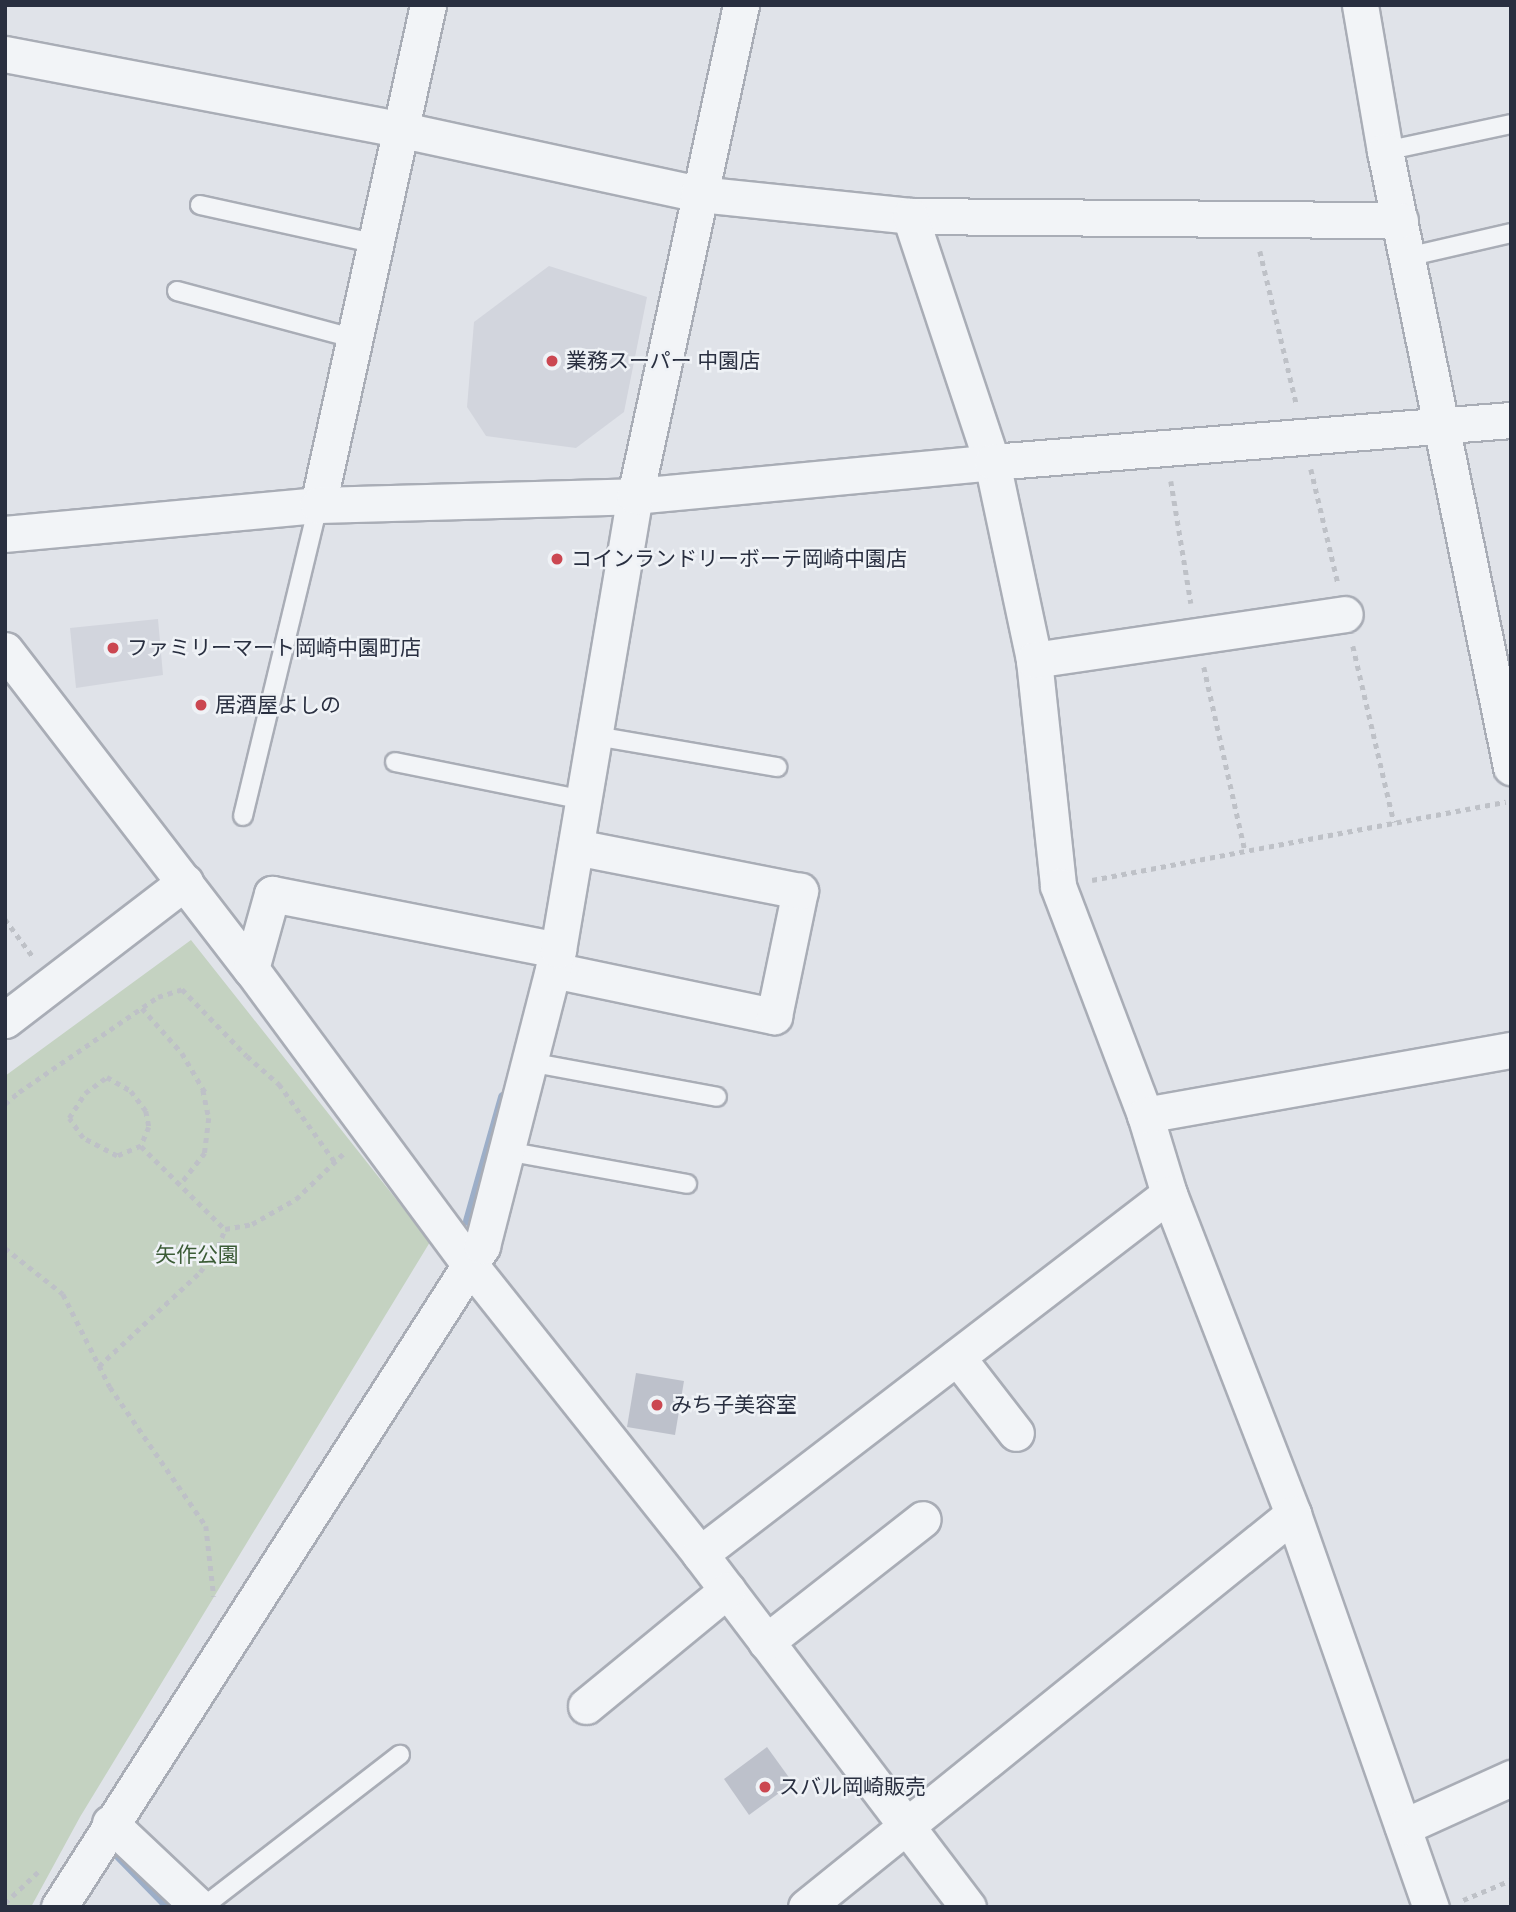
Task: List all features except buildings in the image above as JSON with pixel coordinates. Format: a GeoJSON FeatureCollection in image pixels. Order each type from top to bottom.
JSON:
{"type":"FeatureCollection","features":[{"type":"Feature","properties":{"kind":"street"},"geometry":{"type":"LineString","coordinates":[[318,505],[403,130],[428,5]]}},
{"type":"Feature","properties":{"kind":"street"},"geometry":{"type":"LineString","coordinates":[[59,1907],[110,1823],[482,1247],[556,960],[635,496],[698,194],[741,5]]}},
{"type":"Feature","properties":{"kind":"street"},"geometry":{"type":"LineString","coordinates":[[1360,5],[1385,151],[1511,767]]}},
{"type":"Feature","properties":{"kind":"street"},"geometry":{"type":"LineString","coordinates":[[5,54],[403,130],[698,194],[910,216],[1400,220]]}},
{"type":"Feature","properties":{"kind":"street"},"geometry":{"type":"LineString","coordinates":[[910,216],[992,462],[1034,660],[1058,886],[1144,1115],[1169,1194],[1293,1514],[1403,1828],[1445,1904]]}},
{"type":"Feature","properties":{"kind":"street"},"geometry":{"type":"LineString","coordinates":[[5,534],[318,505],[635,496],[992,462],[1511,420]]}},
{"type":"Feature","properties":{"kind":"street"},"geometry":{"type":"LineString","coordinates":[[1034,660],[1346,614]]}},
{"type":"Feature","properties":{"kind":"street"},"geometry":{"type":"LineString","coordinates":[[5,650],[251,969],[471,1266],[700,1554],[968,1907]]}},
{"type":"Feature","properties":{"kind":"street"},"geometry":{"type":"LineString","coordinates":[[251,969],[272,894],[556,960],[774,1016],[800,891],[576,847]]}},
{"type":"Feature","properties":{"kind":"street"},"geometry":{"type":"LineString","coordinates":[[5,1020],[185,883]]}},
{"type":"Feature","properties":{"kind":"street"},"geometry":{"type":"LineString","coordinates":[[1144,1115],[1511,1050]]}},
{"type":"Feature","properties":{"kind":"street"},"geometry":{"type":"LineString","coordinates":[[700,1554],[1169,1194]]}},
{"type":"Feature","properties":{"kind":"street"},"geometry":{"type":"LineString","coordinates":[[957,1357],[1016,1433]]}},
{"type":"Feature","properties":{"kind":"street"},"geometry":{"type":"LineString","coordinates":[[806,1907],[904,1825],[1293,1514]]}},
{"type":"Feature","properties":{"kind":"street"},"geometry":{"type":"LineString","coordinates":[[766,1642],[923,1519]]}},
{"type":"Feature","properties":{"kind":"street"},"geometry":{"type":"LineString","coordinates":[[586,1706],[727,1590]]}},
{"type":"Feature","properties":{"kind":"street"},"geometry":{"type":"LineString","coordinates":[[1403,1828],[1511,1778]]}},
{"type":"Feature","properties":{"kind":"street"},"geometry":{"type":"LineString","coordinates":[[110,1823],[201,1907]]}},
{"type":"Feature","properties":{"kind":"lane"},"geometry":{"type":"LineString","coordinates":[[1385,151],[1511,124]]}},
{"type":"Feature","properties":{"kind":"lane"},"geometry":{"type":"LineString","coordinates":[[200,205],[377,244]]}},
{"type":"Feature","properties":{"kind":"lane"},"geometry":{"type":"LineString","coordinates":[[1407,257],[1511,233]]}},
{"type":"Feature","properties":{"kind":"lane"},"geometry":{"type":"LineString","coordinates":[[177,291],[356,339]]}},
{"type":"Feature","properties":{"kind":"lane"},"geometry":{"type":"LineString","coordinates":[[243,816],[318,505]]}},
{"type":"Feature","properties":{"kind":"lane"},"geometry":{"type":"LineString","coordinates":[[595,736],[777,766]]}},
{"type":"Feature","properties":{"kind":"lane"},"geometry":{"type":"LineString","coordinates":[[395,762],[584,800]]}},
{"type":"Feature","properties":{"kind":"lane"},"geometry":{"type":"LineString","coordinates":[[530,1062],[718,1097]]}},
{"type":"Feature","properties":{"kind":"lane"},"geometry":{"type":"LineString","coordinates":[[506,1151],[687,1184]]}},
{"type":"Feature","properties":{"kind":"lane"},"geometry":{"type":"LineString","coordinates":[[201,1907],[400,1755]]}},
{"type":"Feature","properties":{"kind":"path"},"geometry":{"type":"LineString","coordinates":[[1253,219],[1298,410]]}},
{"type":"Feature","properties":{"kind":"path"},"geometry":{"type":"LineString","coordinates":[[1165,448],[1197,636],[1245,851]]}},
{"type":"Feature","properties":{"kind":"path"},"geometry":{"type":"LineString","coordinates":[[1310,464],[1394,822]]}},
{"type":"Feature","properties":{"kind":"path"},"geometry":{"type":"LineString","coordinates":[[1058,886],[1511,801]]}},
{"type":"Feature","properties":{"kind":"path"},"geometry":{"type":"LineString","coordinates":[[5,919],[53,984]]}},
{"type":"Feature","properties":{"kind":"path"},"geometry":{"type":"LineString","coordinates":[[5,1104],[158,997],[182,989],[247,1056],[279,1084],[335,1162]]}},
{"type":"Feature","properties":{"kind":"path"},"geometry":{"type":"LineString","coordinates":[[142,1008],[182,1053],[205,1092],[203,1090],[209,1118],[205,1153],[183,1181]]}},
{"type":"Feature","properties":{"kind":"path"},"geometry":{"type":"LineString","coordinates":[[107,1077],[131,1091],[146,1111],[149,1127],[141,1146],[117,1156],[83,1138],[69,1118],[85,1093],[107,1077]]}},
{"type":"Feature","properties":{"kind":"path"},"geometry":{"type":"LineString","coordinates":[[225,1229],[252,1224],[296,1199],[370,1129]]}},
{"type":"Feature","properties":{"kind":"path"},"geometry":{"type":"LineString","coordinates":[[141,1146],[225,1229]]}},
{"type":"Feature","properties":{"kind":"path"},"geometry":{"type":"LineString","coordinates":[[99,1366],[200,1272],[218,1247],[225,1229]]}},
{"type":"Feature","properties":{"kind":"path"},"geometry":{"type":"LineString","coordinates":[[5,1248],[63,1294],[110,1387],[206,1526],[216,1594]]}},
{"type":"Feature","properties":{"kind":"path"},"geometry":{"type":"LineString","coordinates":[[1445,1904],[1511,1880]]}},
{"type":"Feature","properties":{"kind":"shaded area"},"geometry":{"type":"Polygon","coordinates":[[[549,266],[647,297],[624,412],[576,448],[486,436],[467,407],[474,322],[549,266]]]}},
{"type":"Feature","properties":{"kind":"shaded area"},"geometry":{"type":"Polygon","coordinates":[[[158,619],[163,675],[76,688],[70,628],[158,619]]]}},
{"type":"Feature","properties":{"kind":"green space","name":"矢作公園"},"geometry":{"type":"Polygon","coordinates":[[[191,940],[430,1242],[80,1817],[31,1907],[5,1907],[5,1076],[191,940]]]}},
{"type":"Feature","properties":{"kind":"waterway"},"geometry":{"type":"LineString","coordinates":[[468,1221],[503,1097]]}},
{"type":"Feature","properties":{"kind":"waterway"},"geometry":{"type":"LineString","coordinates":[[119,1856],[169,1907]]}},
{"type":"Feature","properties":{"kind":"place","name":"業務スーパー 中園店"},"geometry":{"type":"Point","coordinates":[552,361]}},
{"type":"Feature","properties":{"kind":"place","name":"コインランドリーボーテ岡崎中園店"},"geometry":{"type":"Point","coordinates":[557,559]}},
{"type":"Feature","properties":{"kind":"place","name":"ファミリーマート岡崎中園町店"},"geometry":{"type":"Point","coordinates":[113,648]}},
{"type":"Feature","properties":{"kind":"place","name":"居酒屋よしの"},"geometry":{"type":"Point","coordinates":[201,705]}},
{"type":"Feature","properties":{"kind":"place","name":"みち子美容室"},"geometry":{"type":"Point","coordinates":[657,1405]}},
{"type":"Feature","properties":{"kind":"place","name":"スバル岡崎販売"},"geometry":{"type":"Point","coordinates":[765,1787]}}]}
